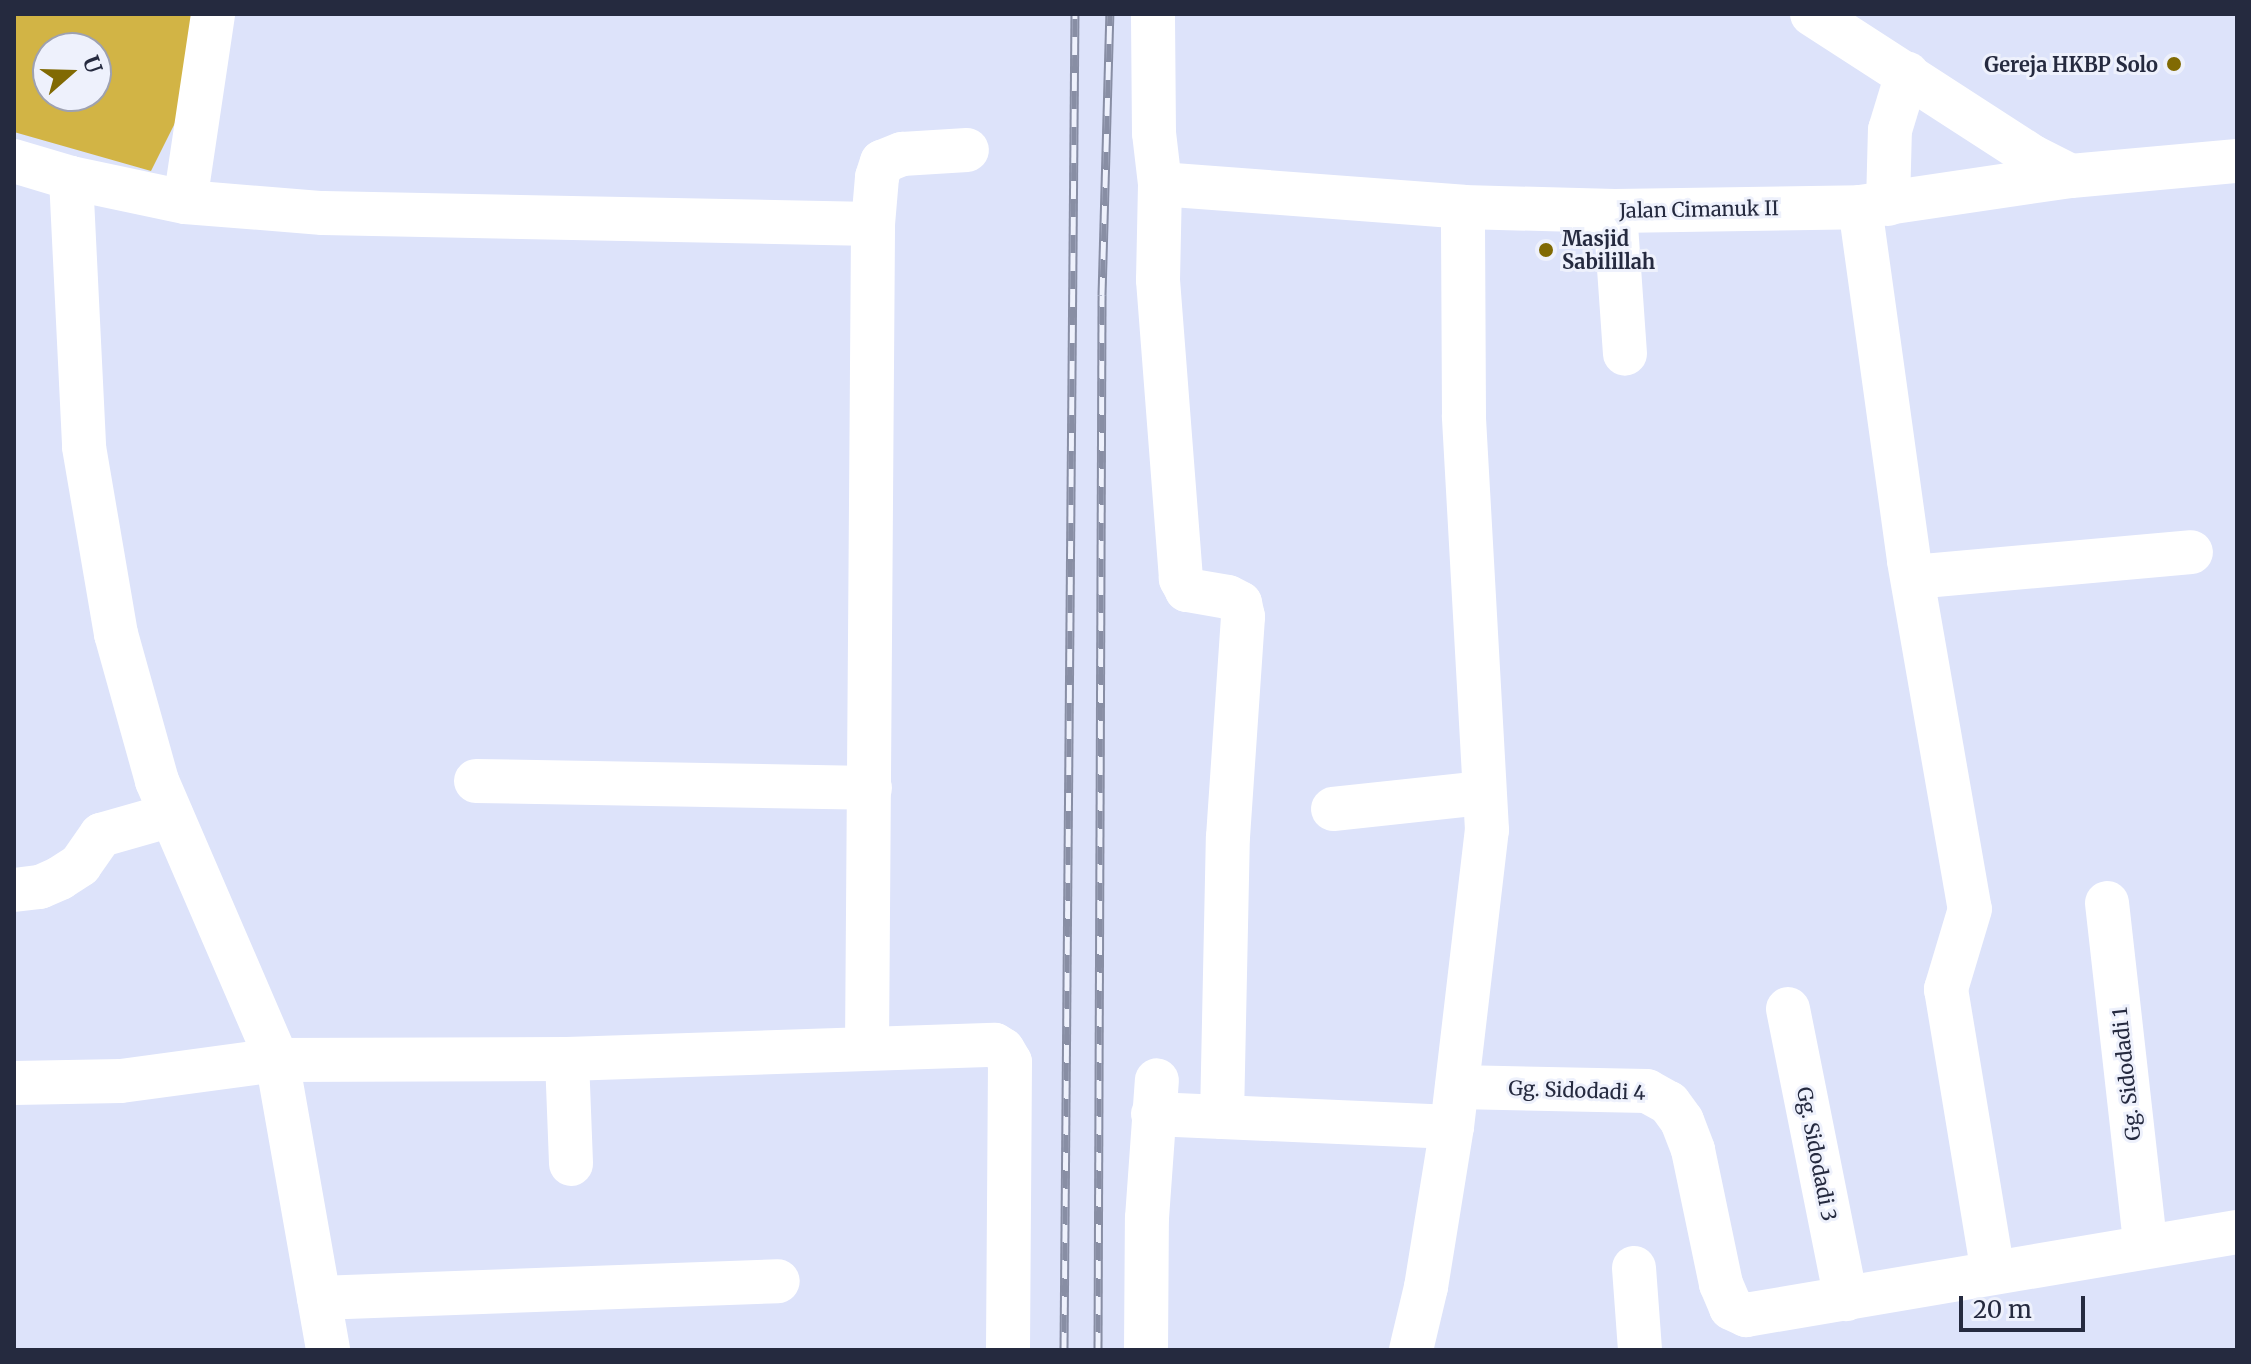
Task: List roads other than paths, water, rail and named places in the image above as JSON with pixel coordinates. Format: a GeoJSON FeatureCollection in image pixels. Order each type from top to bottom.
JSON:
{"type":"FeatureCollection","features":[{"type":"Feature","properties":{"kind":"street"},"geometry":{"type":"LineString","coordinates":[[185,202],[213,14]]}},
{"type":"Feature","properties":{"kind":"street"},"geometry":{"type":"LineString","coordinates":[[1153,14],[1154,133],[1160,184],[1158,280],[1181,579],[1187,590],[1228,597],[1240,603],[1243,617],[1228,837],[1222,1117]]}},
{"type":"Feature","properties":{"kind":"street"},"geometry":{"type":"LineString","coordinates":[[1812,14],[2033,157],[2071,176]]}},
{"type":"Feature","properties":{"kind":"street"},"geometry":{"type":"LineString","coordinates":[[1907,74],[1890,130],[1874,205],[1873,318],[1913,577],[1970,909],[1946,989],[1993,1272]]}},
{"type":"Feature","properties":{"kind":"street"},"geometry":{"type":"LineString","coordinates":[[867,1048],[873,224],[877,177],[882,162],[902,154],[967,150]]}},
{"type":"Feature","properties":{"kind":"street"},"geometry":{"type":"LineString","coordinates":[[14,161],[71,178],[185,202],[370,215],[873,224]]}},
{"type":"Feature","properties":{"kind":"street","name":"Jalan Cimanuk II"},"geometry":{"type":"LineString","coordinates":[[1160,184],[1463,207],[1615,211],[1874,205],[2071,176],[2237,161]]}},
{"type":"Feature","properties":{"kind":"street"},"geometry":{"type":"LineString","coordinates":[[71,178],[84,447],[116,634],[157,781],[277,1060],[328,1350]]}},
{"type":"Feature","properties":{"kind":"street"},"geometry":{"type":"LineString","coordinates":[[1411,1350],[1426,1287],[1454,1107],[1485,856],[1464,416],[1463,207]]}},
{"type":"Feature","properties":{"kind":"street"},"geometry":{"type":"LineString","coordinates":[[1615,211],[1625,354]]}},
{"type":"Feature","properties":{"kind":"street"},"geometry":{"type":"LineString","coordinates":[[1913,577],[2191,552]]}},
{"type":"Feature","properties":{"kind":"street"},"geometry":{"type":"LineString","coordinates":[[476,781],[870,788]]}},
{"type":"Feature","properties":{"kind":"street"},"geometry":{"type":"LineString","coordinates":[[1333,809],[1483,793]]}},
{"type":"Feature","properties":{"kind":"street"},"geometry":{"type":"LineString","coordinates":[[14,890],[40,887],[60,878],[80,865],[101,835],[171,815]]}},
{"type":"Feature","properties":{"kind":"street","name":"Gg. Sidodadi 1"},"geometry":{"type":"LineString","coordinates":[[2107,903],[2145,1244]]}},
{"type":"Feature","properties":{"kind":"street","name":"Gg. Sidodadi 3"},"geometry":{"type":"LineString","coordinates":[[1788,1009],[1846,1299]]}},
{"type":"Feature","properties":{"kind":"street"},"geometry":{"type":"LineString","coordinates":[[14,1083],[121,1081],[277,1060],[567,1059],[995,1045],[1003,1050],[1010,1062],[1008,1350]]}},
{"type":"Feature","properties":{"kind":"street"},"geometry":{"type":"LineString","coordinates":[[567,1059],[571,1164]]}},
{"type":"Feature","properties":{"kind":"street","name":"Gg. Sidodadi 4"},"geometry":{"type":"LineString","coordinates":[[1146,1350],[1155,1097],[1222,1117],[1454,1107],[1647,1091],[1669,1103],[1682,1121],[1693,1150],[1721,1284],[1731,1308],[1746,1315],[1768,1314],[1846,1299]]}},
{"type":"Feature","properties":{"kind":"street"},"geometry":{"type":"LineString","coordinates":[[1846,1299],[2145,1244],[2237,1232]]}},
{"type":"Feature","properties":{"kind":"street"},"geometry":{"type":"LineString","coordinates":[[1616,1350],[1640,1350],[1634,1268]]}},
{"type":"Feature","properties":{"kind":"street"},"geometry":{"type":"LineString","coordinates":[[319,1298],[778,1281]]}},
{"type":"Feature","properties":{"kind":"railway"},"geometry":{"type":"LineString","coordinates":[[1064,1350],[1075,14]]}},
{"type":"Feature","properties":{"kind":"railway"},"geometry":{"type":"LineString","coordinates":[[1098,1350],[1102,295],[1110,14]]}},
{"type":"Feature","properties":{"kind":"place","name":"Gereja HKBP Solo"},"geometry":{"type":"Point","coordinates":[2174,64]}},
{"type":"Feature","properties":{"kind":"place","name":"Masjid Sabilillah"},"geometry":{"type":"Point","coordinates":[1546,250]}}]}
